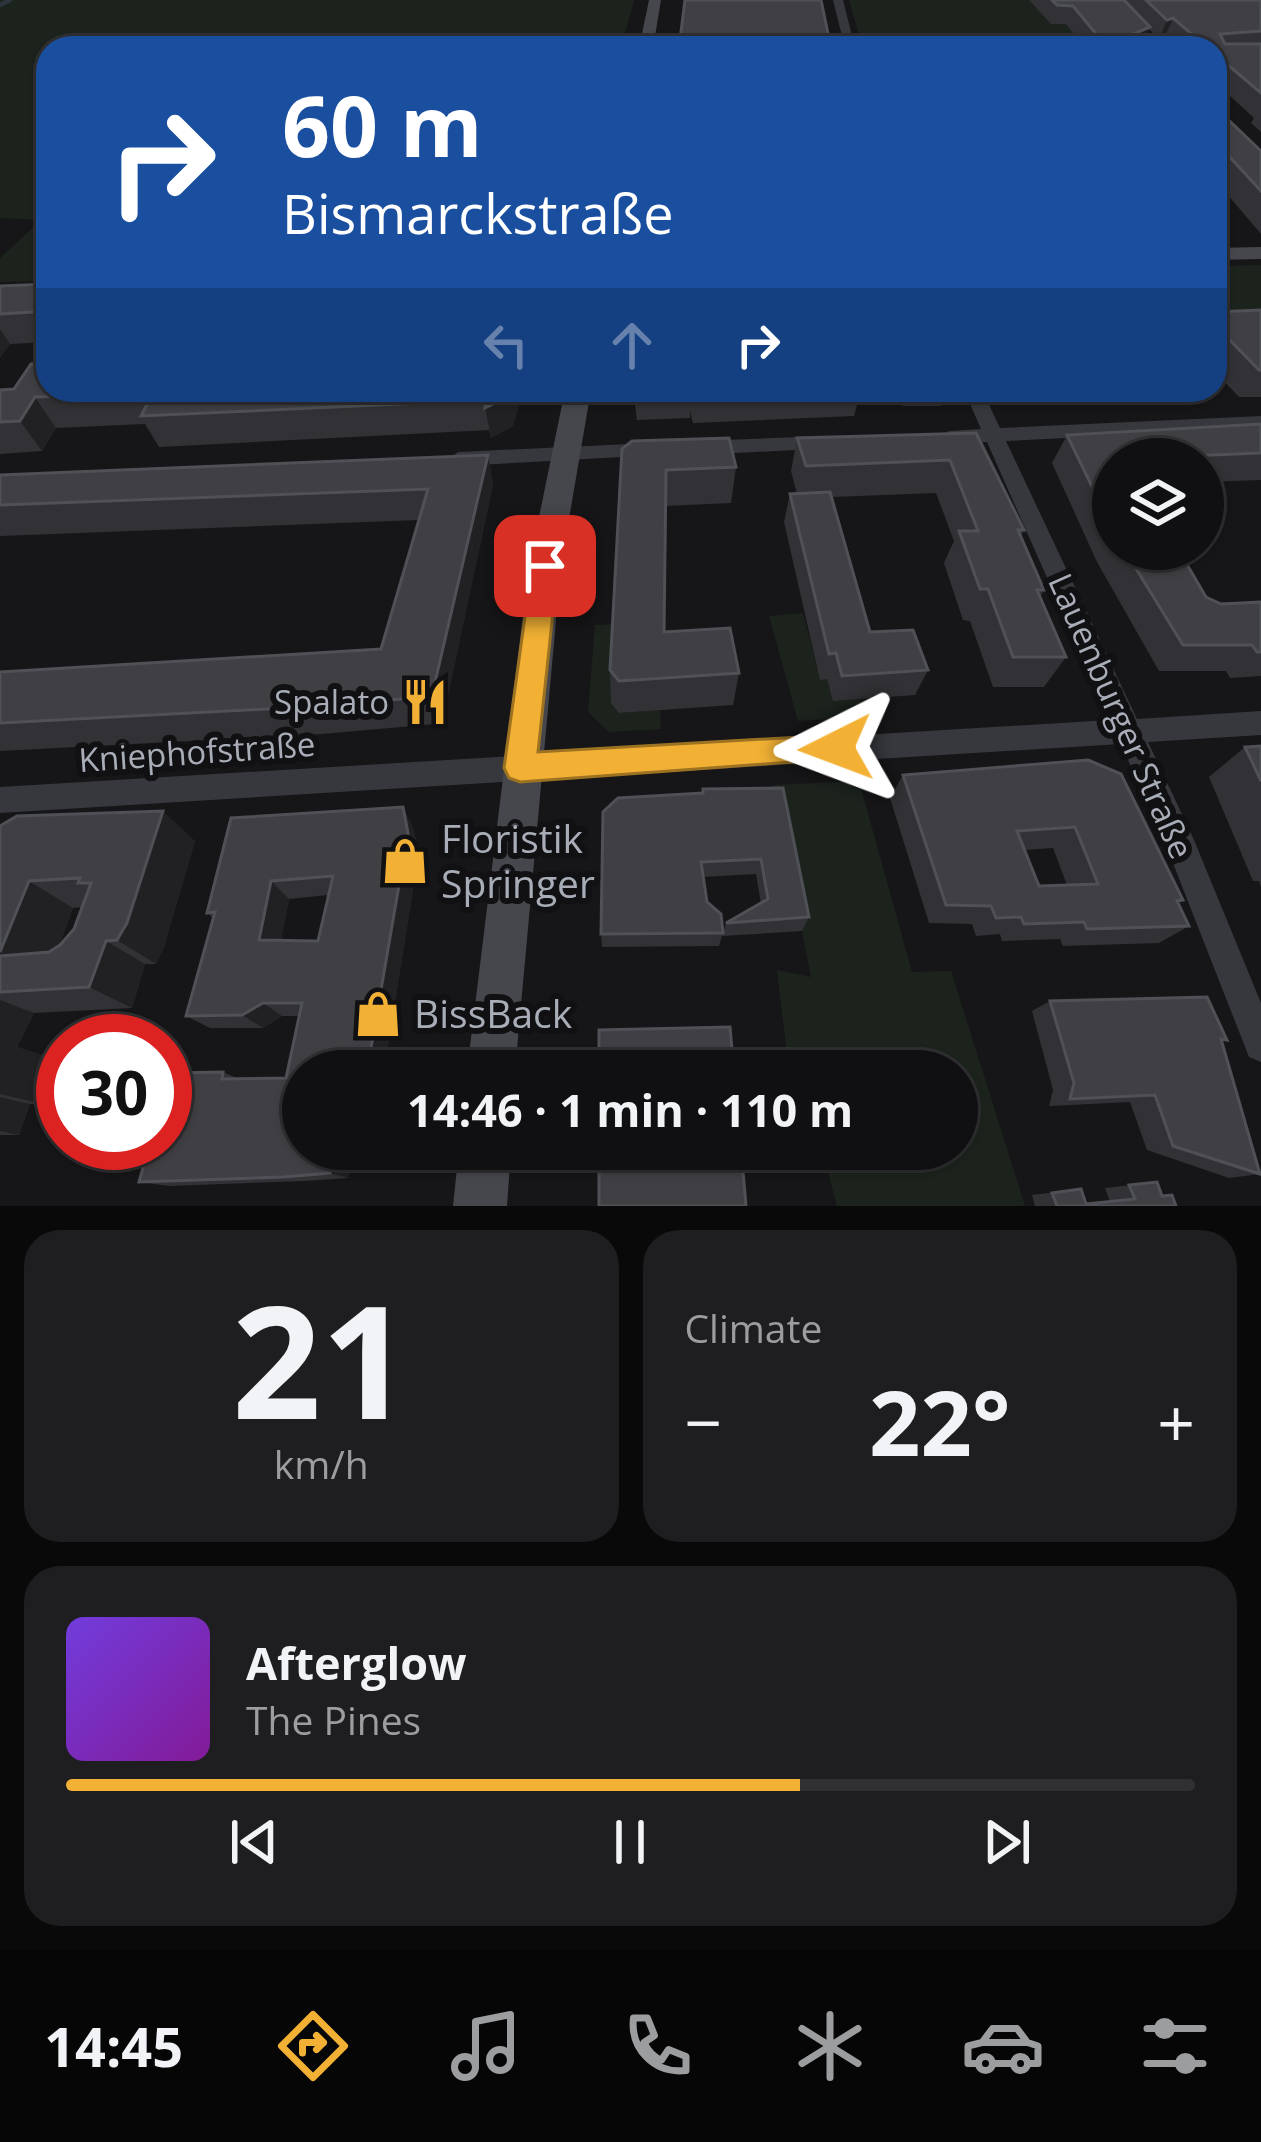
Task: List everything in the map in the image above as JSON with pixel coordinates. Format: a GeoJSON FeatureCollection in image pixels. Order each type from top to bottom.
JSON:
{"type":"FeatureCollection","features":[{"type":"Feature","properties":{"kind":"street"},"geometry":{"type":"LineString","coordinates":[[648,36],[655,0]]}},
{"type":"Feature","properties":{"kind":"street"},"geometry":{"type":"LineString","coordinates":[[838,0],[847,36]]}},
{"type":"Feature","properties":{"kind":"street"},"geometry":{"type":"LineString","coordinates":[[1110,0],[1144,36]]}},
{"type":"Feature","properties":{"kind":"street"},"geometry":{"type":"LineString","coordinates":[[1227,120],[1253,141],[1261,158]]}},
{"type":"Feature","properties":{"kind":"street"},"geometry":{"type":"LineString","coordinates":[[1227,254],[1261,253]]}},
{"type":"Feature","properties":{"kind":"street"},"geometry":{"type":"LineString","coordinates":[[492,1050],[520,768],[576,402]]}},
{"type":"Feature","properties":{"kind":"street","name":"Lauenburger Straße"},"geometry":{"type":"LineString","coordinates":[[979,402],[1225,947],[1261,1046]]}},
{"type":"Feature","properties":{"kind":"street"},"geometry":{"type":"LineString","coordinates":[[924,438],[1261,422]]}},
{"type":"Feature","properties":{"kind":"street"},"geometry":{"type":"LineString","coordinates":[[429,460],[838,442]]}},
{"type":"Feature","properties":{"kind":"street","name":"Kniephofstraße"},"geometry":{"type":"LineString","coordinates":[[0,800],[1261,723]]}},
{"type":"Feature","properties":{"kind":"street"},"geometry":{"type":"LineString","coordinates":[[480,1206],[483,1170]]}},
{"type":"Feature","properties":{"kind":"shaded area"},"geometry":{"type":"Polygon","coordinates":[[[0,0],[634,0],[624,36],[36,36],[36,220],[0,218],[0,0]]]}},
{"type":"Feature","properties":{"kind":"shaded area"},"geometry":{"type":"Polygon","coordinates":[[[849,0],[1099,0],[1133,36],[860,36],[849,0]]]}},
{"type":"Feature","properties":{"kind":"shaded area"},"geometry":{"type":"Polygon","coordinates":[[[36,225],[36,281],[0,282],[0,258],[36,225]]]}},
{"type":"Feature","properties":{"kind":"shaded area"},"geometry":{"type":"Polygon","coordinates":[[[1261,265],[1261,338],[1227,339],[1227,266],[1261,265]]]}},
{"type":"Feature","properties":{"kind":"shaded area"},"geometry":{"type":"Polygon","coordinates":[[[803,613],[820,679],[827,679],[833,700],[860,699],[866,717],[798,721],[769,616],[803,613]]]}},
{"type":"Feature","properties":{"kind":"shaded area"},"geometry":{"type":"Polygon","coordinates":[[[615,624],[620,713],[660,710],[661,729],[609,732],[588,712],[595,625],[615,624]]]}},
{"type":"Feature","properties":{"kind":"shaded area"},"geometry":{"type":"Polygon","coordinates":[[[859,781],[912,972],[951,971],[976,1050],[787,1050],[777,970],[811,977],[773,785],[859,781]]]}},
{"type":"Feature","properties":{"kind":"shaded area"},"geometry":{"type":"Polygon","coordinates":[[[978,1057],[1025,1206],[837,1206],[828,1170],[978,1170],[978,1057]]]}},
{"type":"Feature","properties":{"kind":"building"},"geometry":{"type":"Polygon","coordinates":[[[685,0],[821,0],[828,36],[680,36],[685,0]]]}},
{"type":"Feature","properties":{"kind":"building"},"geometry":{"type":"Polygon","coordinates":[[[1052,0],[1124,0],[1150,27],[1129,36],[1098,36],[1073,6],[1052,0]]]}},
{"type":"Feature","properties":{"kind":"building"},"geometry":{"type":"Polygon","coordinates":[[[1146,0],[1261,0],[1261,31],[1194,36],[1173,18],[1167,20],[1146,0]]]}},
{"type":"Feature","properties":{"kind":"building"},"geometry":{"type":"Polygon","coordinates":[[[1227,44],[1261,44],[1261,93],[1227,64],[1227,44]]]}},
{"type":"Feature","properties":{"kind":"building"},"geometry":{"type":"Polygon","coordinates":[[[1227,119],[1261,151],[1261,191],[1227,154],[1227,119]]]}},
{"type":"Feature","properties":{"kind":"building"},"geometry":{"type":"Polygon","coordinates":[[[36,284],[36,312],[0,314],[0,286],[36,284]]]}},
{"type":"Feature","properties":{"kind":"building"},"geometry":{"type":"Polygon","coordinates":[[[1261,310],[1261,370],[1227,337],[1227,311],[1261,310]]]}},
{"type":"Feature","properties":{"kind":"building"},"geometry":{"type":"Polygon","coordinates":[[[36,364],[36,397],[20,421],[0,422],[0,390],[14,389],[36,364]]]}},
{"type":"Feature","properties":{"kind":"building"},"geometry":{"type":"Polygon","coordinates":[[[148,402],[443,402],[141,416],[148,402]]]}},
{"type":"Feature","properties":{"kind":"building"},"geometry":{"type":"Polygon","coordinates":[[[1261,424],[1261,453],[1224,454],[1224,438],[1092,438],[1092,487],[1067,435],[1261,424]]]}},
{"type":"Feature","properties":{"kind":"building"},"geometry":{"type":"Polygon","coordinates":[[[976,433],[1024,530],[1018,530],[1044,590],[1037,590],[1066,657],[1013,657],[988,589],[980,589],[959,531],[978,531],[950,460],[806,466],[797,438],[976,433]]]}},
{"type":"Feature","properties":{"kind":"building"},"geometry":{"type":"Polygon","coordinates":[[[729,438],[736,467],[666,470],[664,632],[730,628],[739,673],[619,681],[610,670],[622,449],[632,441],[729,438]]]}},
{"type":"Feature","properties":{"kind":"building"},"geometry":{"type":"Polygon","coordinates":[[[488,455],[433,691],[425,697],[0,723],[0,672],[381,649],[428,489],[0,505],[0,475],[488,455]]]}},
{"type":"Feature","properties":{"kind":"building"},"geometry":{"type":"Polygon","coordinates":[[[830,492],[870,632],[913,630],[928,670],[842,676],[836,653],[829,654],[790,494],[830,492]]]}},
{"type":"Feature","properties":{"kind":"building"},"geometry":{"type":"Polygon","coordinates":[[[1137,570],[1190,570],[1206,597],[1221,604],[1261,602],[1261,652],[1252,645],[1183,645],[1137,570]]]}},
{"type":"Feature","properties":{"kind":"building"},"geometry":{"type":"Polygon","coordinates":[[[1261,746],[1261,781],[1245,747],[1261,746]]]}},
{"type":"Feature","properties":{"kind":"building"},"geometry":{"type":"Polygon","coordinates":[[[1088,760],[1121,774],[1183,900],[1177,901],[1189,926],[1087,929],[1084,922],[1024,924],[1021,917],[996,918],[991,906],[946,905],[903,775],[1088,760]],[[1075,827],[1017,831],[1039,886],[1098,884],[1075,827]]]}},
{"type":"Feature","properties":{"kind":"building"},"geometry":{"type":"Polygon","coordinates":[[[783,788],[809,917],[726,923],[768,899],[761,859],[701,862],[707,902],[721,914],[723,933],[601,934],[603,812],[618,798],[703,793],[703,789],[783,788]]]}},
{"type":"Feature","properties":{"kind":"building"},"geometry":{"type":"Polygon","coordinates":[[[403,807],[408,833],[371,1050],[292,1050],[302,1003],[263,1003],[242,1015],[187,1014],[215,912],[207,913],[231,818],[403,807]],[[333,876],[271,881],[259,940],[318,941],[333,876]]]}},
{"type":"Feature","properties":{"kind":"building"},"geometry":{"type":"Polygon","coordinates":[[[163,811],[127,923],[117,940],[106,941],[89,987],[0,992],[0,956],[49,952],[60,945],[74,929],[91,883],[78,883],[80,878],[29,881],[0,952],[0,826],[17,816],[163,811]]]}},
{"type":"Feature","properties":{"kind":"building"},"geometry":{"type":"Polygon","coordinates":[[[1207,997],[1227,1040],[1221,1039],[1260,1174],[1173,1146],[1155,1095],[1070,1099],[1074,1083],[1050,1001],[1207,997]]]}},
{"type":"Feature","properties":{"kind":"building"},"geometry":{"type":"Polygon","coordinates":[[[730,1027],[732,1050],[599,1050],[599,1030],[730,1027]]]}},
{"type":"Feature","properties":{"kind":"building"},"geometry":{"type":"Polygon","coordinates":[[[223,1072],[222,1079],[282,1078],[282,1170],[330,1173],[139,1182],[142,1170],[192,1170],[192,1073],[223,1072]]]}},
{"type":"Feature","properties":{"kind":"building"},"geometry":{"type":"Polygon","coordinates":[[[599,1170],[743,1170],[746,1206],[599,1206],[599,1170]]]}},
{"type":"Feature","properties":{"kind":"building"},"geometry":{"type":"Polygon","coordinates":[[[1157,1182],[1162,1196],[1172,1195],[1176,1206],[1057,1206],[1052,1193],[1081,1189],[1086,1204],[1135,1199],[1129,1185],[1157,1182]]]}},
{"type":"Feature","properties":{"kind":"waterway"},"geometry":{"type":"LineString","coordinates":[[0,5],[10,0]]}},
{"type":"Feature","properties":{"kind":"place","name":"Spalato"},"geometry":{"type":"Point","coordinates":[425,702]}},
{"type":"Feature","properties":{"kind":"place","name":"Floristik Springer"},"geometry":{"type":"Point","coordinates":[405,861]}},
{"type":"Feature","properties":{"kind":"place","name":"BissBack"},"geometry":{"type":"Point","coordinates":[378,1014]}},
{"type":"Feature","properties":{"kind":"route"},"geometry":{"type":"LineString","coordinates":[[545,566],[520,768],[836,748]]}}]}
